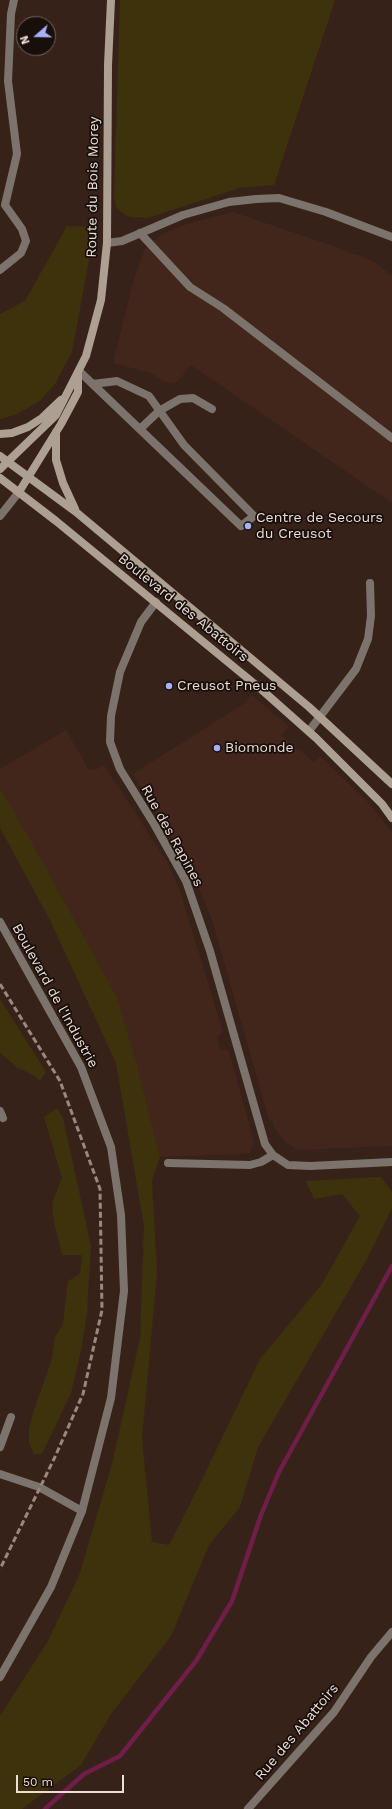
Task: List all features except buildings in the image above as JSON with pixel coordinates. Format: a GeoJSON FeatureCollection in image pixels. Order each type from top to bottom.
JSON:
{"type":"FeatureCollection","features":[{"type":"Feature","properties":{"kind":"street"},"geometry":{"type":"LineString","coordinates":[[0,270],[21,253],[26,241],[22,229],[2,206],[17,154],[8,81],[11,14],[14,0]]}},
{"type":"Feature","properties":{"kind":"street","name":"Route du Bois Morey"},"geometry":{"type":"LineString","coordinates":[[0,469],[3,458],[39,433],[56,415],[86,356],[101,300],[108,243],[108,65],[111,0]]}},
{"type":"Feature","properties":{"kind":"street"},"geometry":{"type":"LineString","coordinates":[[108,243],[122,241],[183,215],[229,202],[279,198],[326,212],[392,237]]}},
{"type":"Feature","properties":{"kind":"street"},"geometry":{"type":"LineString","coordinates":[[140,233],[190,287],[223,308],[392,438]]}},
{"type":"Feature","properties":{"kind":"street"},"geometry":{"type":"LineString","coordinates":[[79,371],[241,526],[254,516],[184,445],[149,396],[117,381],[93,384]]}},
{"type":"Feature","properties":{"kind":"street","name":"Route du Bois Morey"},"geometry":{"type":"LineString","coordinates":[[19,492],[56,432],[78,392],[79,371]]}},
{"type":"Feature","properties":{"kind":"street","name":"Route du Bois Morey"},"geometry":{"type":"LineString","coordinates":[[0,434],[12,433],[28,427],[42,418],[66,396]]}},
{"type":"Feature","properties":{"kind":"street"},"geometry":{"type":"LineString","coordinates":[[140,429],[160,411],[180,399],[193,398],[212,409]]}},
{"type":"Feature","properties":{"kind":"street","name":"Route du Bois Morey"},"geometry":{"type":"LineString","coordinates":[[56,432],[56,460],[63,483],[76,512]]}},
{"type":"Feature","properties":{"kind":"street","name":"Boulevard des Abattoirs"},"geometry":{"type":"LineString","coordinates":[[3,458],[76,512],[320,717],[392,784]]}},
{"type":"Feature","properties":{"kind":"street","name":"Boulevard des Abattoirs"},"geometry":{"type":"LineString","coordinates":[[0,478],[156,602],[309,731],[382,804],[392,818]]}},
{"type":"Feature","properties":{"kind":"street"},"geometry":{"type":"LineString","coordinates":[[0,516],[19,492]]}},
{"type":"Feature","properties":{"kind":"street"},"geometry":{"type":"LineString","coordinates":[[309,731],[356,669],[368,639],[371,616],[370,583]]}},
{"type":"Feature","properties":{"kind":"street","name":"Rue des Rapines"},"geometry":{"type":"LineString","coordinates":[[156,602],[141,622],[120,672],[111,716],[110,742],[120,769],[154,824],[186,881],[210,952],[256,1118],[265,1144],[273,1155],[288,1165],[310,1166],[392,1162]]}},
{"type":"Feature","properties":{"kind":"street","name":"Boulevard de l'Industrie"},"geometry":{"type":"LineString","coordinates":[[0,922],[81,1067],[111,1147],[121,1216],[124,1292],[111,1398],[82,1511],[51,1587],[0,1677]]}},
{"type":"Feature","properties":{"kind":"street"},"geometry":{"type":"LineString","coordinates":[[168,1163],[250,1165],[262,1162],[273,1155]]}},
{"type":"Feature","properties":{"kind":"street"},"geometry":{"type":"LineString","coordinates":[[0,1447],[11,1417]]}},
{"type":"Feature","properties":{"kind":"street"},"geometry":{"type":"LineString","coordinates":[[0,1474],[39,1487],[82,1511]]}},
{"type":"Feature","properties":{"kind":"street","name":"Rue des Abattoirs"},"geometry":{"type":"LineString","coordinates":[[248,1809],[334,1712],[371,1657],[392,1632]]}},
{"type":"Feature","properties":{"kind":"shaded area"},"geometry":{"type":"Polygon","coordinates":[[[120,0],[335,0],[274,185],[239,188],[148,218],[130,217],[122,213],[116,207],[114,197],[120,0]]]}},
{"type":"Feature","properties":{"kind":"shaded area"},"geometry":{"type":"Polygon","coordinates":[[[233,212],[373,261],[392,276],[392,503],[191,365],[178,381],[170,383],[163,381],[151,373],[113,363],[135,275],[145,249],[162,234],[190,223],[233,212]]]}},
{"type":"Feature","properties":{"kind":"shaded area"},"geometry":{"type":"Polygon","coordinates":[[[67,226],[95,227],[72,352],[55,384],[40,401],[17,414],[0,419],[0,314],[25,301],[67,226]]]}},
{"type":"Feature","properties":{"kind":"shaded area"},"geometry":{"type":"Polygon","coordinates":[[[251,695],[289,726],[282,736],[314,762],[320,756],[367,801],[392,832],[392,1146],[297,1150],[283,1140],[274,1127],[273,1121],[269,1120],[213,923],[193,873],[133,774],[245,703],[251,695]]]}},
{"type":"Feature","properties":{"kind":"shaded area"},"geometry":{"type":"Polygon","coordinates":[[[66,730],[89,770],[95,770],[104,765],[167,862],[179,888],[223,1032],[217,1037],[220,1049],[229,1051],[254,1143],[249,1153],[160,1157],[137,1064],[117,997],[35,848],[0,788],[0,769],[66,730]]]}},
{"type":"Feature","properties":{"kind":"shaded area"},"geometry":{"type":"Polygon","coordinates":[[[0,788],[35,848],[117,997],[137,1064],[160,1157],[152,1180],[157,1272],[142,1437],[152,1542],[169,1545],[260,1359],[322,1284],[360,1216],[342,1194],[314,1199],[306,1181],[381,1177],[392,1192],[392,1208],[367,1259],[258,1447],[240,1507],[209,1545],[171,1636],[111,1714],[81,1765],[22,1809],[0,1809],[0,1716],[48,1641],[80,1573],[112,1464],[140,1338],[144,1226],[116,1063],[50,920],[0,828],[0,788]]]}},
{"type":"Feature","properties":{"kind":"shaded area"},"geometry":{"type":"Polygon","coordinates":[[[0,999],[46,1072],[40,1081],[33,1075],[17,1067],[0,1053],[0,999]]]}},
{"type":"Feature","properties":{"kind":"shaded area"},"geometry":{"type":"Polygon","coordinates":[[[57,1108],[63,1118],[91,1246],[87,1312],[81,1351],[71,1393],[42,1454],[34,1454],[29,1443],[29,1428],[52,1359],[55,1337],[63,1324],[68,1281],[80,1274],[82,1255],[62,1255],[54,1222],[52,1203],[62,1178],[44,1117],[57,1108]]]}},
{"type":"Feature","properties":{"kind":"waterway"},"geometry":{"type":"LineString","coordinates":[[45,1809],[84,1774],[120,1756],[196,1661],[232,1601],[261,1515],[279,1472],[392,1266]]}},
{"type":"Feature","properties":{"kind":"railway"},"geometry":{"type":"LineString","coordinates":[[0,984],[60,1081],[100,1189],[102,1310],[83,1394],[54,1459],[0,1569]]}},
{"type":"Feature","properties":{"kind":"place","name":"Centre de Secours du Creusot"},"geometry":{"type":"Point","coordinates":[248,526]}},
{"type":"Feature","properties":{"kind":"place","name":"Creusot Pneus"},"geometry":{"type":"Point","coordinates":[169,686]}},
{"type":"Feature","properties":{"kind":"place","name":"Biomonde"},"geometry":{"type":"Point","coordinates":[217,748]}}]}
